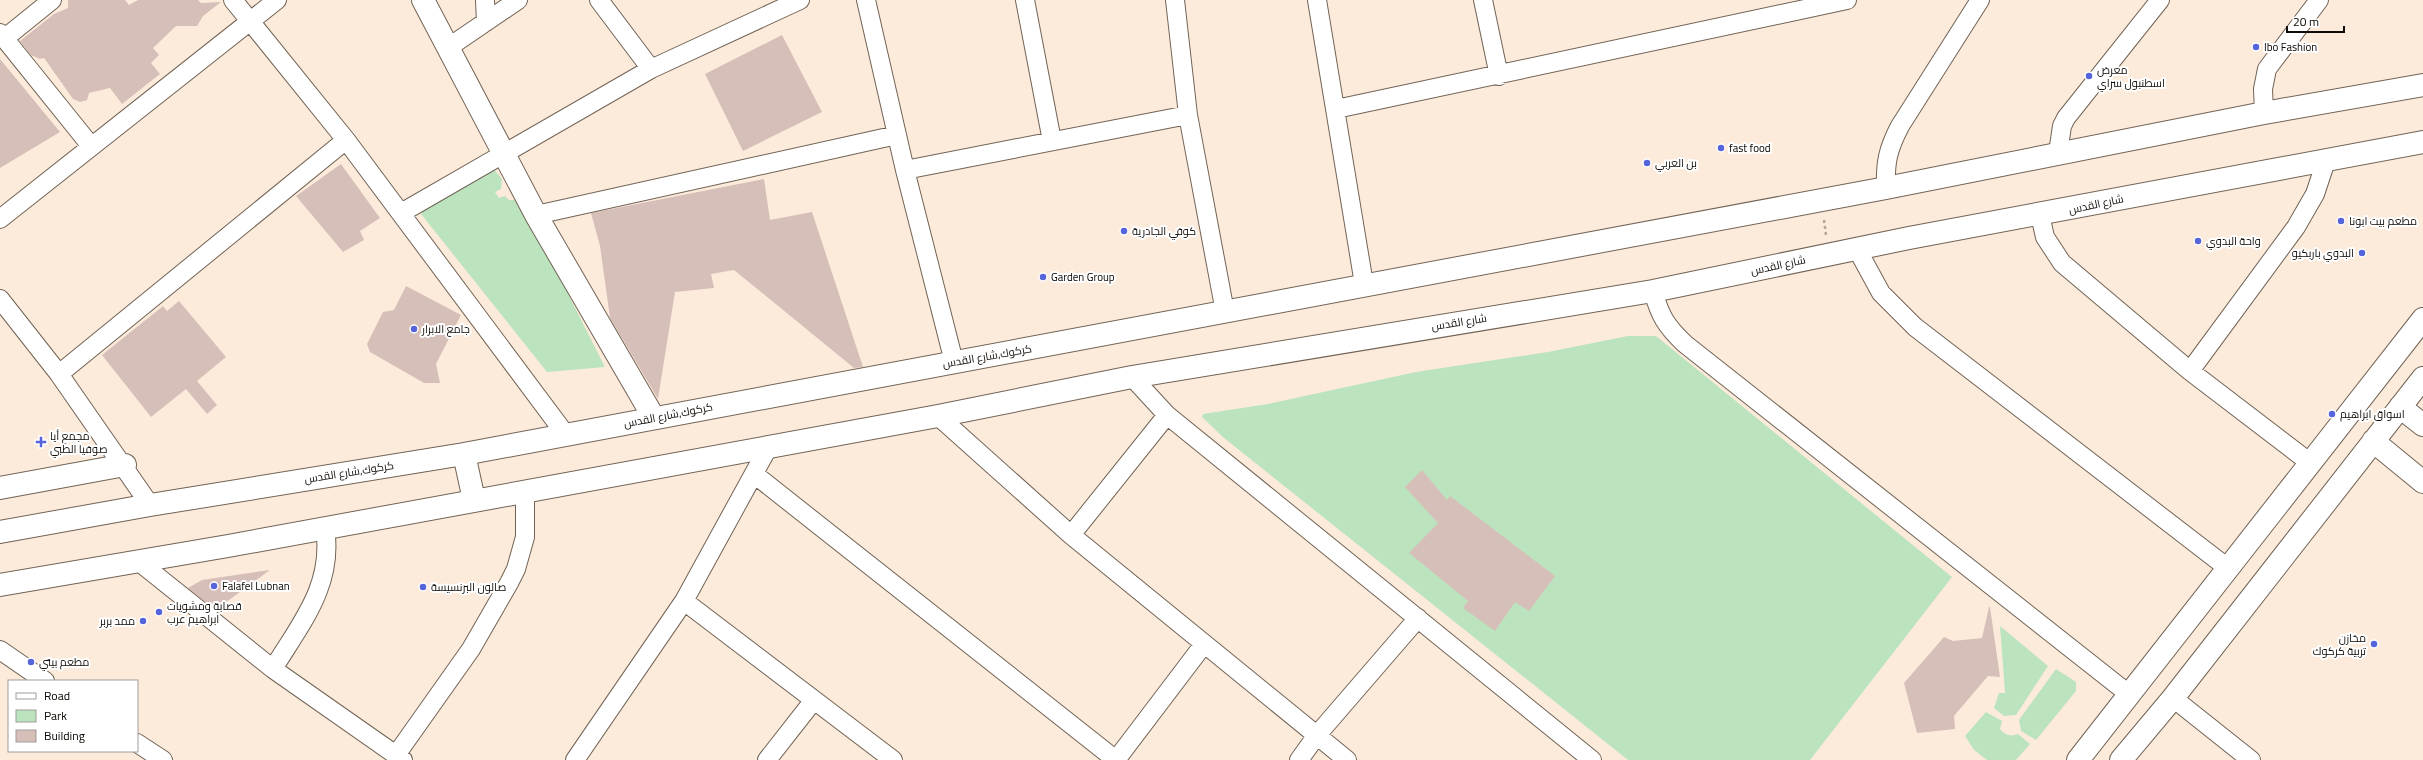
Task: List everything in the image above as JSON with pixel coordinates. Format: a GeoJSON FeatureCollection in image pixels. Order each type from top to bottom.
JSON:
{"type":"FeatureCollection","features":[{"type":"Feature","properties":{"kind":"main road"},"geometry":{"type":"LineString","coordinates":[[423,0],[536,214],[654,418]]}},
{"type":"Feature","properties":{"kind":"main road"},"geometry":{"type":"LineString","coordinates":[[1364,284],[1886,188],[2264,113],[2423,85]]}},
{"type":"Feature","properties":{"kind":"main road","name":"شارع القدس"},"geometry":{"type":"LineString","coordinates":[[1132,377],[1653,291],[1857,249],[2040,215],[2151,192],[2423,142]]}},
{"type":"Feature","properties":{"kind":"main road","name":"كركوك,شارع القدس"},"geometry":{"type":"LineString","coordinates":[[0,532],[150,505],[464,454],[1335,292],[1364,284]]}},
{"type":"Feature","properties":{"kind":"main road"},"geometry":{"type":"LineString","coordinates":[[2078,760],[2229,569],[2309,462],[2423,319]]}},
{"type":"Feature","properties":{"kind":"main road"},"geometry":{"type":"LineString","coordinates":[[0,584],[325,528],[525,490],[938,416],[1132,377]]}},
{"type":"Feature","properties":{"kind":"main road"},"geometry":{"type":"LineString","coordinates":[[2121,760],[2173,698],[2423,378]]}},
{"type":"Feature","properties":{"kind":"main road"},"geometry":{"type":"LineString","coordinates":[[2400,406],[2423,425]]}},
{"type":"Feature","properties":{"kind":"main road"},"geometry":{"type":"LineString","coordinates":[[2373,441],[2423,482]]}},
{"type":"Feature","properties":{"kind":"main road"},"geometry":{"type":"LineString","coordinates":[[464,454],[474,500]]}},
{"type":"Feature","properties":{"kind":"main road"},"geometry":{"type":"LineString","coordinates":[[0,488],[125,465]]}},
{"type":"Feature","properties":{"kind":"street"},"geometry":{"type":"LineString","coordinates":[[52,0],[2,35],[91,146]]}},
{"type":"Feature","properties":{"kind":"street"},"geometry":{"type":"LineString","coordinates":[[233,0],[346,140],[566,435]]}},
{"type":"Feature","properties":{"kind":"street"},"geometry":{"type":"LineString","coordinates":[[0,219],[277,0]]}},
{"type":"Feature","properties":{"kind":"street"},"geometry":{"type":"LineString","coordinates":[[484,0],[486,22]]}},
{"type":"Feature","properties":{"kind":"street"},"geometry":{"type":"LineString","coordinates":[[449,47],[518,0]]}},
{"type":"Feature","properties":{"kind":"street"},"geometry":{"type":"LineString","coordinates":[[599,0],[651,69]]}},
{"type":"Feature","properties":{"kind":"street"},"geometry":{"type":"LineString","coordinates":[[400,213],[504,155],[651,69],[800,0]]}},
{"type":"Feature","properties":{"kind":"street"},"geometry":{"type":"LineString","coordinates":[[866,0],[905,170],[954,362]]}},
{"type":"Feature","properties":{"kind":"street"},"geometry":{"type":"LineString","coordinates":[[1025,0],[1052,141]]}},
{"type":"Feature","properties":{"kind":"street"},"geometry":{"type":"LineString","coordinates":[[1175,0],[1188,115],[1225,312]]}},
{"type":"Feature","properties":{"kind":"street"},"geometry":{"type":"LineString","coordinates":[[1317,0],[1364,284]]}},
{"type":"Feature","properties":{"kind":"street"},"geometry":{"type":"LineString","coordinates":[[1483,0],[1499,76]]}},
{"type":"Feature","properties":{"kind":"street"},"geometry":{"type":"LineString","coordinates":[[1336,110],[1847,0]]}},
{"type":"Feature","properties":{"kind":"street"},"geometry":{"type":"LineString","coordinates":[[2058,153],[2062,126],[2066,118],[2160,0]]}},
{"type":"Feature","properties":{"kind":"street"},"geometry":{"type":"LineString","coordinates":[[2264,113],[2263,89],[2267,69],[2319,0]]}},
{"type":"Feature","properties":{"kind":"street"},"geometry":{"type":"LineString","coordinates":[[1886,188],[1885,165],[1889,148],[1900,126],[1973,3]]}},
{"type":"Feature","properties":{"kind":"street"},"geometry":{"type":"LineString","coordinates":[[905,170],[1188,115]]}},
{"type":"Feature","properties":{"kind":"street"},"geometry":{"type":"LineString","coordinates":[[536,214],[897,136]]}},
{"type":"Feature","properties":{"kind":"street"},"geometry":{"type":"LineString","coordinates":[[59,374],[346,140]]}},
{"type":"Feature","properties":{"kind":"street"},"geometry":{"type":"LineString","coordinates":[[2190,371],[2296,227],[2315,194],[2326,161]]}},
{"type":"Feature","properties":{"kind":"street"},"geometry":{"type":"LineString","coordinates":[[2040,215],[2045,237],[2062,263],[2190,371],[2309,462]]}},
{"type":"Feature","properties":{"kind":"street"},"geometry":{"type":"LineString","coordinates":[[1857,249],[1881,293],[1915,327],[2229,569]]}},
{"type":"Feature","properties":{"kind":"street"},"geometry":{"type":"LineString","coordinates":[[1653,291],[1660,315],[1669,329],[1685,344],[2130,695]]}},
{"type":"Feature","properties":{"kind":"street"},"geometry":{"type":"LineString","coordinates":[[0,299],[59,374],[125,465],[150,505]]}},
{"type":"Feature","properties":{"kind":"street"},"geometry":{"type":"LineString","coordinates":[[1132,377],[1167,415],[1592,760]]}},
{"type":"Feature","properties":{"kind":"street"},"geometry":{"type":"LineString","coordinates":[[1071,535],[1167,415]]}},
{"type":"Feature","properties":{"kind":"street"},"geometry":{"type":"LineString","coordinates":[[938,416],[1071,535],[1347,760]]}},
{"type":"Feature","properties":{"kind":"street"},"geometry":{"type":"LineString","coordinates":[[575,760],[684,602],[769,446]]}},
{"type":"Feature","properties":{"kind":"street"},"geometry":{"type":"LineString","coordinates":[[754,474],[1116,760],[1204,644]]}},
{"type":"Feature","properties":{"kind":"street"},"geometry":{"type":"LineString","coordinates":[[138,561],[273,669],[400,757],[471,649],[509,583],[516,568],[524,537],[525,490]]}},
{"type":"Feature","properties":{"kind":"street"},"geometry":{"type":"LineString","coordinates":[[273,669],[320,590],[328,553],[325,528]]}},
{"type":"Feature","properties":{"kind":"street"},"geometry":{"type":"LineString","coordinates":[[684,602],[893,760]]}},
{"type":"Feature","properties":{"kind":"street"},"geometry":{"type":"LineString","coordinates":[[1299,760],[1317,735],[1418,618]]}},
{"type":"Feature","properties":{"kind":"street"},"geometry":{"type":"LineString","coordinates":[[0,650],[44,680]]}},
{"type":"Feature","properties":{"kind":"street"},"geometry":{"type":"LineString","coordinates":[[2173,698],[2251,760]]}},
{"type":"Feature","properties":{"kind":"street"},"geometry":{"type":"LineString","coordinates":[[767,760],[814,700]]}},
{"type":"Feature","properties":{"kind":"street"},"geometry":{"type":"LineString","coordinates":[[138,744],[163,760]]}},
{"type":"Feature","properties":{"kind":"path"},"geometry":{"type":"LineString","coordinates":[[1820,200],[1830,255]]}},
{"type":"Feature","properties":{"kind":"green space"},"geometry":{"type":"Polygon","coordinates":[[[491,166],[502,179],[501,189],[495,192],[499,198],[505,196],[509,200],[516,200],[519,209],[522,203],[605,367],[547,372],[421,214],[422,210],[491,166]]]}},
{"type":"Feature","properties":{"kind":"green space"},"geometry":{"type":"Polygon","coordinates":[[[1628,336],[1656,336],[1952,577],[1810,760],[1628,760],[1224,438],[1202,417],[1203,414],[1268,404],[1416,372],[1548,352],[1628,336]]]}},
{"type":"Feature","properties":{"kind":"green space"},"geometry":{"type":"Polygon","coordinates":[[[2000,626],[2048,666],[2016,715],[2004,716],[1994,708],[1999,693],[2005,693],[2000,626]]]}},
{"type":"Feature","properties":{"kind":"green space"},"geometry":{"type":"Polygon","coordinates":[[[2056,669],[2076,682],[2076,691],[2036,740],[2021,731],[2019,720],[2056,669]]]}},
{"type":"Feature","properties":{"kind":"green space"},"geometry":{"type":"Polygon","coordinates":[[[1986,712],[2002,721],[2000,729],[2004,733],[2008,735],[2018,734],[2030,744],[2016,760],[1987,760],[1974,750],[1965,736],[1986,712]]]}},
{"type":"Feature","properties":{"kind":"building"},"geometry":{"type":"Polygon","coordinates":[[[68,0],[125,0],[129,5],[138,0],[198,0],[201,3],[221,2],[203,16],[197,26],[176,26],[153,48],[159,55],[151,63],[160,74],[122,104],[110,88],[89,93],[87,100],[80,102],[73,99],[44,58],[40,59],[31,55],[20,41],[54,14],[68,8],[68,0]]]}},
{"type":"Feature","properties":{"kind":"building"},"geometry":{"type":"Polygon","coordinates":[[[782,35],[822,112],[743,151],[705,74],[782,35]]]}},
{"type":"Feature","properties":{"kind":"building"},"geometry":{"type":"Polygon","coordinates":[[[0,59],[60,132],[0,168],[0,59]]]}},
{"type":"Feature","properties":{"kind":"building"},"geometry":{"type":"Polygon","coordinates":[[[341,164],[380,218],[360,231],[364,240],[343,252],[296,196],[341,164]]]}},
{"type":"Feature","properties":{"kind":"building"},"geometry":{"type":"Polygon","coordinates":[[[764,179],[770,220],[812,212],[863,367],[854,368],[734,270],[711,274],[714,288],[675,292],[658,399],[610,318],[600,246],[591,213],[764,179]]]}},
{"type":"Feature","properties":{"kind":"building","name":"جامع الابرار"},"geometry":{"type":"Polygon","coordinates":[[[406,286],[461,315],[436,364],[440,383],[424,383],[370,352],[367,344],[383,312],[394,310],[406,286]]]}},
{"type":"Feature","properties":{"kind":"building"},"geometry":{"type":"Polygon","coordinates":[[[179,301],[226,357],[197,381],[217,405],[207,414],[186,389],[151,417],[102,355],[163,306],[167,311],[179,301]]]}},
{"type":"Feature","properties":{"kind":"building"},"geometry":{"type":"Polygon","coordinates":[[[1422,470],[1447,500],[1450,496],[1555,576],[1529,611],[1515,602],[1495,631],[1463,608],[1468,601],[1409,553],[1438,523],[1405,487],[1422,470]]]}},
{"type":"Feature","properties":{"kind":"building"},"geometry":{"type":"Polygon","coordinates":[[[270,570],[229,600],[213,608],[188,588],[202,580],[270,570]]]}},
{"type":"Feature","properties":{"kind":"building"},"geometry":{"type":"Polygon","coordinates":[[[1989,607],[2000,677],[1988,676],[1954,716],[1955,729],[1917,733],[1904,683],[1944,637],[1953,641],[1982,638],[1989,607]]]}},
{"type":"Feature","properties":{"kind":"place","name":"Ibo Fashion"},"geometry":{"type":"Point","coordinates":[2256,47]}},
{"type":"Feature","properties":{"kind":"place","name":"معرض اسطنبول سراي"},"geometry":{"type":"Point","coordinates":[2089,76]}},
{"type":"Feature","properties":{"kind":"place","name":"fast food"},"geometry":{"type":"Point","coordinates":[1721,148]}},
{"type":"Feature","properties":{"kind":"place","name":"بن العربي"},"geometry":{"type":"Point","coordinates":[1647,163]}},
{"type":"Feature","properties":{"kind":"place","name":"مطعم بيت ابونا"},"geometry":{"type":"Point","coordinates":[2341,221]}},
{"type":"Feature","properties":{"kind":"place","name":"كوفي الجادرية"},"geometry":{"type":"Point","coordinates":[1124,231]}},
{"type":"Feature","properties":{"kind":"place","name":"واحة البدوي"},"geometry":{"type":"Point","coordinates":[2198,241]}},
{"type":"Feature","properties":{"kind":"place","name":"البدوي باربكيو"},"geometry":{"type":"Point","coordinates":[2362,253]}},
{"type":"Feature","properties":{"kind":"place","name":"Garden Group"},"geometry":{"type":"Point","coordinates":[1043,277]}},
{"type":"Feature","properties":{"kind":"place","name":"جامع الابرار"},"geometry":{"type":"Point","coordinates":[414,329]}},
{"type":"Feature","properties":{"kind":"place","name":"اسواق ابراهيم"},"geometry":{"type":"Point","coordinates":[2332,414]}},
{"type":"Feature","properties":{"kind":"place","name":"مجمع أيا صوفيا الطبي"},"geometry":{"type":"Point","coordinates":[41,442]}},
{"type":"Feature","properties":{"kind":"place","name":"Falafel Lubnan"},"geometry":{"type":"Point","coordinates":[214,586]}},
{"type":"Feature","properties":{"kind":"place","name":"صالون البرنسيسة"},"geometry":{"type":"Point","coordinates":[423,587]}},
{"type":"Feature","properties":{"kind":"place","name":"قصابة ومشويات ابراهيم عرب"},"geometry":{"type":"Point","coordinates":[159,612]}},
{"type":"Feature","properties":{"kind":"place","name":"ممد بربر"},"geometry":{"type":"Point","coordinates":[143,621]}},
{"type":"Feature","properties":{"kind":"place","name":"مخازن تربية كركوك"},"geometry":{"type":"Point","coordinates":[2374,644]}},
{"type":"Feature","properties":{"kind":"place","name":"مطعم بيتي"},"geometry":{"type":"Point","coordinates":[31,662]}}]}
